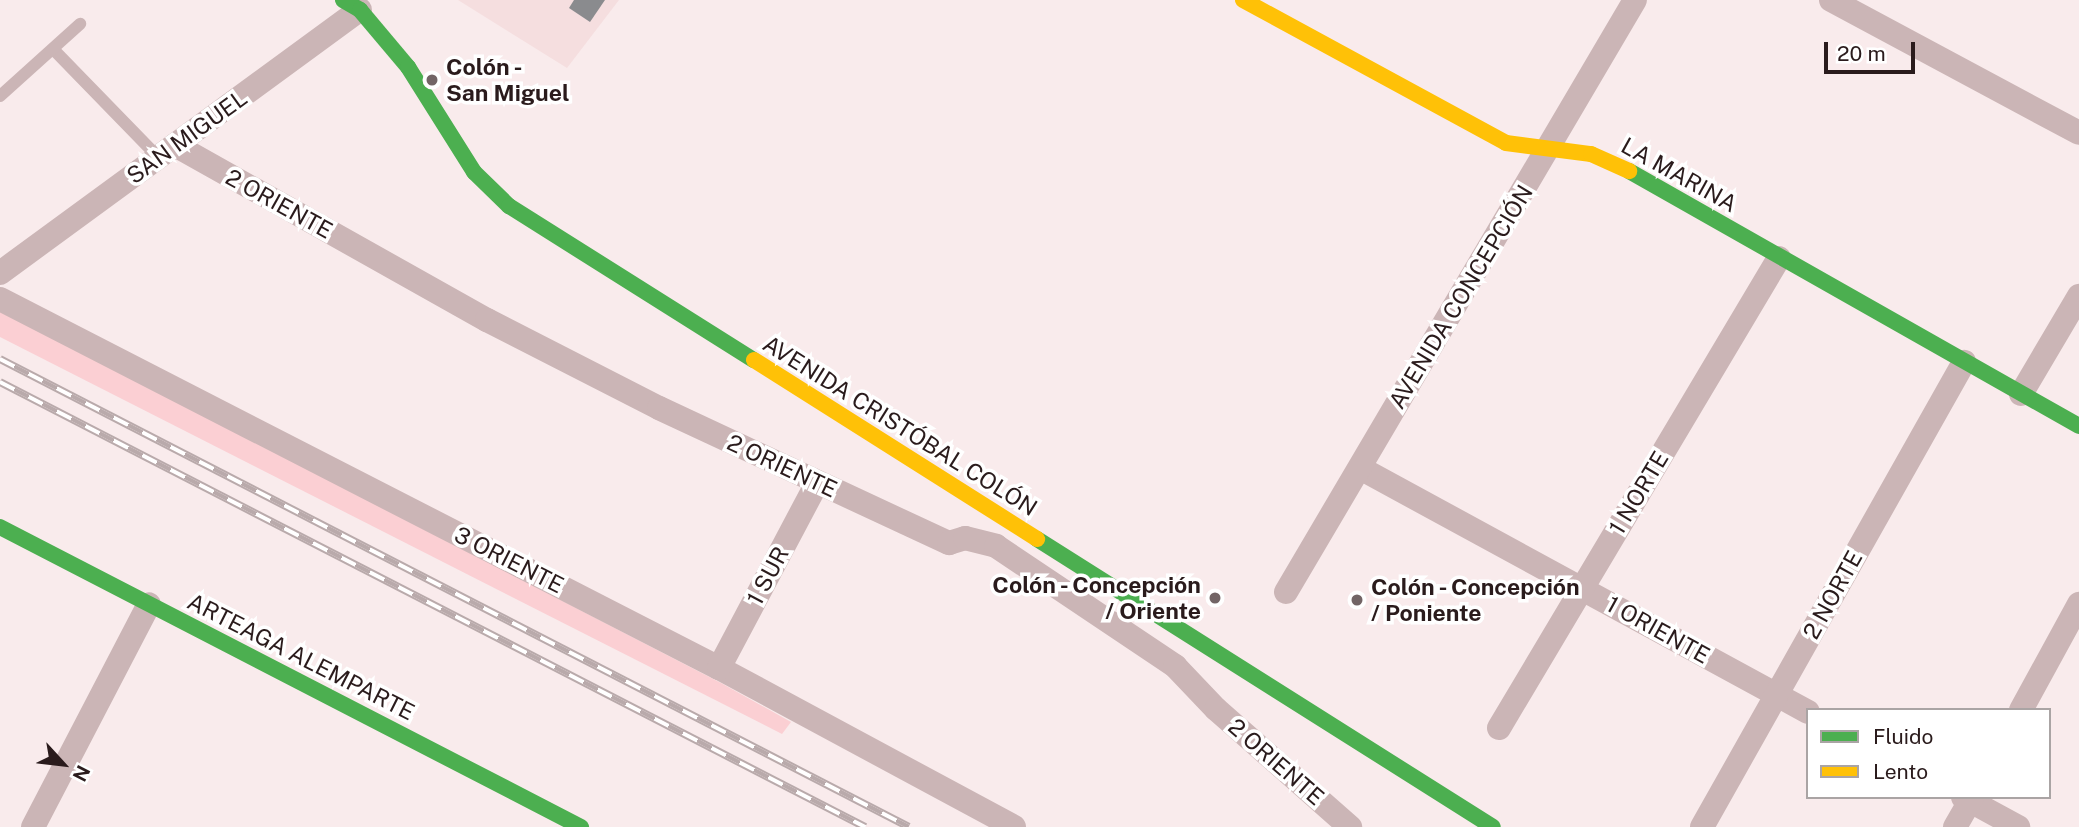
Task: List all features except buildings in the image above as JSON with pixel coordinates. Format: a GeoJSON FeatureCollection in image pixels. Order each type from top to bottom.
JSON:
{"type":"FeatureCollection","features":[{"type":"Feature","properties":{"kind":"main road","name":"LA MARINA"},"geometry":{"type":"LineString","coordinates":[[1243,0],[1506,143],[1591,154],[1613,162],[2079,426]]}},
{"type":"Feature","properties":{"kind":"main road","name":"AVENIDA CRISTÓBAL COLÓN"},"geometry":{"type":"LineString","coordinates":[[359,4],[408,67],[474,172],[509,206],[1493,827]]}},
{"type":"Feature","properties":{"kind":"main road","name":"ARTEAGA ALEMPARTE"},"geometry":{"type":"LineString","coordinates":[[0,527],[581,827]]}},
{"type":"Feature","properties":{"kind":"street","name":"AVENIDA CONCEPCIÓN"},"geometry":{"type":"LineString","coordinates":[[1286,593],[1634,0]]}},
{"type":"Feature","properties":{"kind":"street"},"geometry":{"type":"LineString","coordinates":[[1831,0],[2079,133]]}},
{"type":"Feature","properties":{"kind":"street","name":"SAN MIGUEL"},"geometry":{"type":"LineString","coordinates":[[0,273],[167,151],[359,4]]}},
{"type":"Feature","properties":{"kind":"street","name":"2 ORIENTE"},"geometry":{"type":"LineString","coordinates":[[167,151],[659,408],[949,543],[965,538],[996,547],[1175,666],[1216,709],[1350,827]]}},
{"type":"Feature","properties":{"kind":"street","name":"1 NORTE"},"geometry":{"type":"LineString","coordinates":[[1499,728],[1779,258]]}},
{"type":"Feature","properties":{"kind":"street"},"geometry":{"type":"LineString","coordinates":[[2021,394],[2079,296]]}},
{"type":"Feature","properties":{"kind":"street","name":"3 ORIENTE"},"geometry":{"type":"LineString","coordinates":[[0,299],[719,668],[1014,827]]}},
{"type":"Feature","properties":{"kind":"street","name":"2 NORTE"},"geometry":{"type":"LineString","coordinates":[[1702,827],[1964,362]]}},
{"type":"Feature","properties":{"kind":"street","name":"1 ORIENTE"},"geometry":{"type":"LineString","coordinates":[[1360,468],[1806,711]]}},
{"type":"Feature","properties":{"kind":"street","name":"1 SUR"},"geometry":{"type":"LineString","coordinates":[[719,668],[817,483]]}},
{"type":"Feature","properties":{"kind":"street"},"geometry":{"type":"LineString","coordinates":[[33,827],[149,604]]}},
{"type":"Feature","properties":{"kind":"street"},"geometry":{"type":"LineString","coordinates":[[2022,708],[2079,604]]}},
{"type":"Feature","properties":{"kind":"street"},"geometry":{"type":"LineString","coordinates":[[1955,827],[1968,799]]}},
{"type":"Feature","properties":{"kind":"street"},"geometry":{"type":"LineString","coordinates":[[1970,799],[2018,827]]}},
{"type":"Feature","properties":{"kind":"lane"},"geometry":{"type":"LineString","coordinates":[[0,96],[80,24]]}},
{"type":"Feature","properties":{"kind":"lane"},"geometry":{"type":"LineString","coordinates":[[53,49],[167,151]]}},
{"type":"Feature","properties":{"kind":"shaded area"},"geometry":{"type":"Polygon","coordinates":[[[458,0],[619,0],[567,68],[458,0]]]}},
{"type":"Feature","properties":{"kind":"shaded area"},"geometry":{"type":"Polygon","coordinates":[[[0,310],[721,683],[791,722],[782,734],[0,337],[0,310]]]}},
{"type":"Feature","properties":{"kind":"railway"},"geometry":{"type":"LineString","coordinates":[[0,359],[909,827]]}},
{"type":"Feature","properties":{"kind":"railway"},"geometry":{"type":"LineString","coordinates":[[0,382],[865,827]]}},
{"type":"Feature","properties":{"kind":"traffic: fast"},"geometry":{"type":"LineString","coordinates":[[343,0],[360,10],[408,67],[474,172],[509,206],[754,360]]}},
{"type":"Feature","properties":{"kind":"traffic: fast"},"geometry":{"type":"LineString","coordinates":[[1629,171],[2079,426]]}},
{"type":"Feature","properties":{"kind":"traffic: fast"},"geometry":{"type":"LineString","coordinates":[[0,527],[581,827]]}},
{"type":"Feature","properties":{"kind":"traffic: fast"},"geometry":{"type":"LineString","coordinates":[[1037,539],[1493,827]]}},
{"type":"Feature","properties":{"kind":"traffic: slow"},"geometry":{"type":"LineString","coordinates":[[1243,0],[1506,143],[1591,154],[1629,171]]}},
{"type":"Feature","properties":{"kind":"traffic: slow"},"geometry":{"type":"LineString","coordinates":[[754,360],[1037,539]]}},
{"type":"Feature","properties":{"kind":"place","name":"Colón - San Miguel"},"geometry":{"type":"Point","coordinates":[432,80]}},
{"type":"Feature","properties":{"kind":"place","name":"Colón - Concepción / Oriente"},"geometry":{"type":"Point","coordinates":[1215,598]}},
{"type":"Feature","properties":{"kind":"place","name":"Colón - Concepción / Poniente"},"geometry":{"type":"Point","coordinates":[1357,600]}}]}
